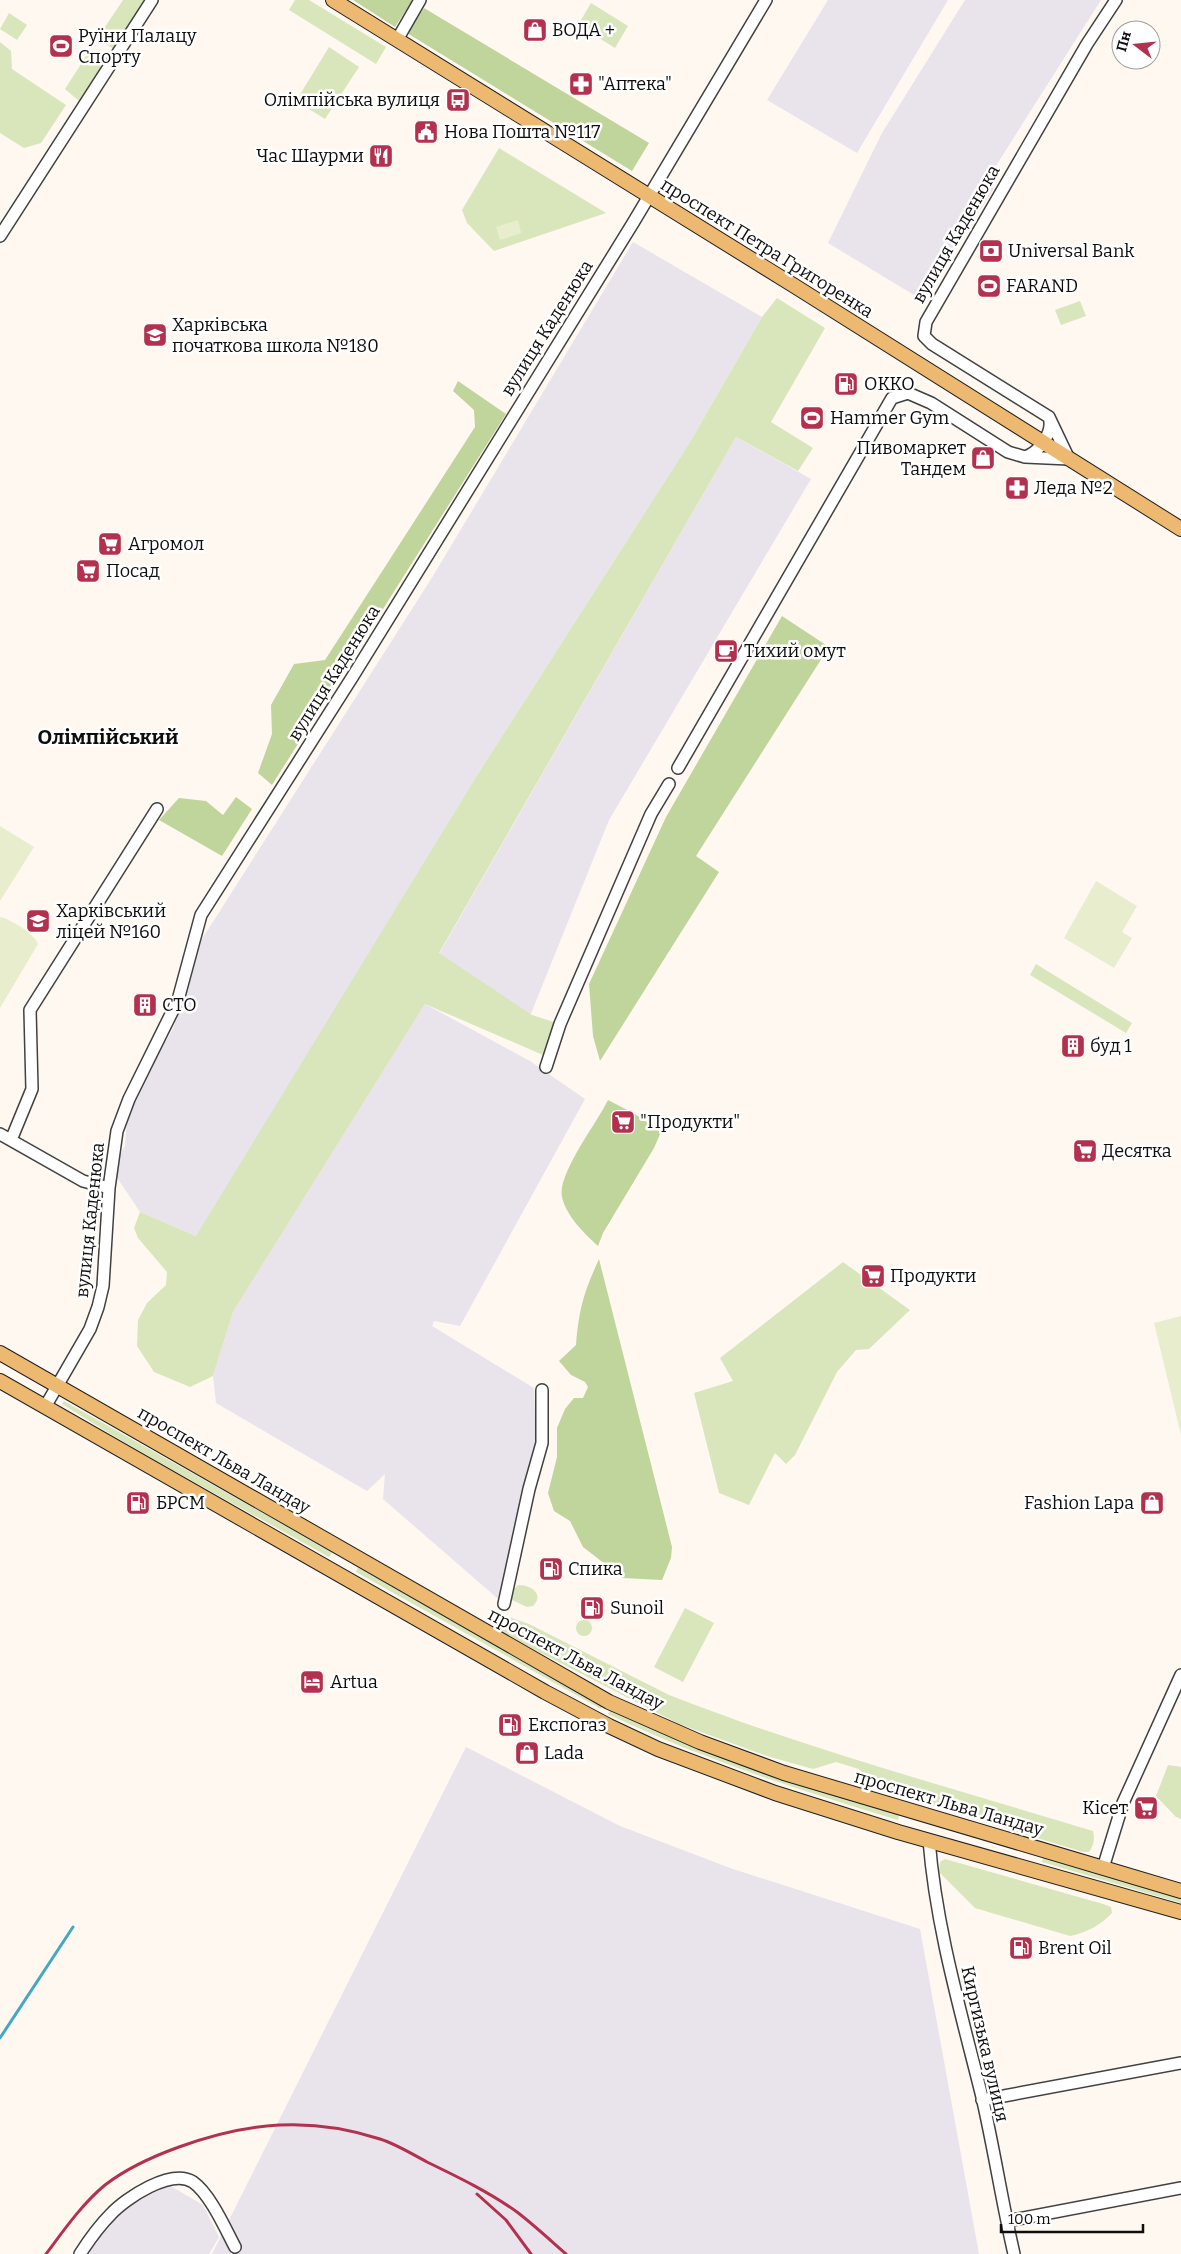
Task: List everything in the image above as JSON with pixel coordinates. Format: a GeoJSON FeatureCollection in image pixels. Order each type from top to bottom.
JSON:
{"type":"FeatureCollection","features":[{"type":"Feature","properties":{"kind":"main road","name":"проспект Петра Григоренка"},"geometry":{"type":"LineString","coordinates":[[333,0],[1181,529]]}},
{"type":"Feature","properties":{"kind":"main road","name":"проспект Льва Ландау"},"geometry":{"type":"LineString","coordinates":[[0,1353],[609,1702],[650,1721],[733,1755],[784,1773],[1181,1891]]}},
{"type":"Feature","properties":{"kind":"main road"},"geometry":{"type":"LineString","coordinates":[[0,1381],[553,1696],[609,1726],[650,1745],[775,1793],[929,1840],[1181,1912]]}},
{"type":"Feature","properties":{"kind":"main road"},"geometry":{"type":"LineString","coordinates":[[337,1573],[348,1552]]}},
{"type":"Feature","properties":{"kind":"main road"},"geometry":{"type":"LineString","coordinates":[[929,1840],[935,1817]]}},
{"type":"Feature","properties":{"kind":"main road"},"geometry":{"type":"LineString","coordinates":[[1031,1868],[1036,1848]]}},
{"type":"Feature","properties":{"kind":"street"},"geometry":{"type":"LineString","coordinates":[[0,236],[152,0]]}},
{"type":"Feature","properties":{"kind":"street"},"geometry":{"type":"LineString","coordinates":[[396,40],[420,0]]}},
{"type":"Feature","properties":{"kind":"street","name":"вулиця Каденюка"},"geometry":{"type":"LineString","coordinates":[[45,1407],[90,1328],[98,1307],[103,1286],[109,1188],[120,1123],[129,1099],[178,1000],[196,927],[203,910],[353,676],[650,196],[766,0]]}},
{"type":"Feature","properties":{"kind":"street","name":"вулиця Каденюка"},"geometry":{"type":"LineString","coordinates":[[1049,416],[932,344],[924,336],[926,322],[1087,44],[1116,0]]}},
{"type":"Feature","properties":{"kind":"street"},"geometry":{"type":"LineString","coordinates":[[678,768],[892,398],[908,393],[931,404],[1008,452],[1025,457],[1069,459],[1049,416]]}},
{"type":"Feature","properties":{"kind":"street"},"geometry":{"type":"LineString","coordinates":[[1025,457],[1034,452],[1050,432],[1052,424],[1049,416]]}},
{"type":"Feature","properties":{"kind":"street"},"geometry":{"type":"LineString","coordinates":[[546,1067],[560,1024],[651,814],[669,784]]}},
{"type":"Feature","properties":{"kind":"street"},"geometry":{"type":"LineString","coordinates":[[11,1140],[32,1089],[30,1010],[157,809]]}},
{"type":"Feature","properties":{"kind":"street"},"geometry":{"type":"LineString","coordinates":[[0,1134],[83,1181],[109,1188]]}},
{"type":"Feature","properties":{"kind":"street"},"geometry":{"type":"LineString","coordinates":[[504,1604],[529,1489],[542,1443],[542,1390]]}},
{"type":"Feature","properties":{"kind":"street"},"geometry":{"type":"LineString","coordinates":[[1103,1868],[1123,1803],[1181,1675]]}},
{"type":"Feature","properties":{"kind":"street","name":"Киргизька вулиця"},"geometry":{"type":"LineString","coordinates":[[929,1840],[932,1881],[944,1941],[982,2100],[1014,2254]]}},
{"type":"Feature","properties":{"kind":"street"},"geometry":{"type":"LineString","coordinates":[[982,2100],[1181,2063]]}},
{"type":"Feature","properties":{"kind":"street"},"geometry":{"type":"LineString","coordinates":[[80,2254],[102,2224],[122,2204],[164,2181],[176,2178],[193,2183],[204,2194],[236,2247]]}},
{"type":"Feature","properties":{"kind":"street"},"geometry":{"type":"LineString","coordinates":[[1007,2221],[1181,2188]]}},
{"type":"Feature","properties":{"kind":"shaded area"},"geometry":{"type":"Polygon","coordinates":[[[828,0],[948,0],[857,153],[767,100],[828,0]]]}},
{"type":"Feature","properties":{"kind":"shaded area"},"geometry":{"type":"Polygon","coordinates":[[[965,0],[1101,0],[985,183],[994,188],[924,301],[828,243],[882,133],[965,0]]]}},
{"type":"Feature","properties":{"kind":"shaded area"},"geometry":{"type":"Polygon","coordinates":[[[633,242],[762,317],[690,442],[476,777],[203,1227],[196,1236],[140,1212],[112,1170],[125,1146],[128,1104],[173,1029],[202,939],[433,576],[633,242]]]}},
{"type":"Feature","properties":{"kind":"shaded area"},"geometry":{"type":"Polygon","coordinates":[[[736,437],[811,479],[609,820],[530,1016],[439,954],[736,437]]]}},
{"type":"Feature","properties":{"kind":"shaded area"},"geometry":{"type":"Polygon","coordinates":[[[425,1004],[530,1061],[585,1099],[460,1326],[434,1321],[432,1326],[534,1388],[536,1446],[507,1560],[507,1590],[504,1604],[383,1499],[385,1474],[367,1491],[216,1403],[213,1376],[233,1312],[425,1004]]]}},
{"type":"Feature","properties":{"kind":"shaded area"},"geometry":{"type":"Polygon","coordinates":[[[466,1747],[620,1826],[730,1868],[920,1929],[979,2254],[212,2254],[466,1747]]]}},
{"type":"Feature","properties":{"kind":"shaded area"},"geometry":{"type":"Polygon","coordinates":[[[169,2185],[203,2205],[219,2237],[209,2254],[88,2254],[116,2212],[169,2185]]]}},
{"type":"Feature","properties":{"kind":"green space"},"geometry":{"type":"Polygon","coordinates":[[[123,0],[146,0],[114,49],[97,39],[123,0]]]}},
{"type":"Feature","properties":{"kind":"green space"},"geometry":{"type":"Polygon","coordinates":[[[295,0],[309,0],[386,47],[376,64],[289,10],[295,0]]]}},
{"type":"Feature","properties":{"kind":"green space"},"geometry":{"type":"Polygon","coordinates":[[[353,0],[411,0],[412,1],[395,27],[353,0]]]}},
{"type":"Feature","properties":{"kind":"green space"},"geometry":{"type":"Polygon","coordinates":[[[591,3],[628,26],[615,48],[578,25],[591,3]]]}},
{"type":"Feature","properties":{"kind":"green space"},"geometry":{"type":"Polygon","coordinates":[[[424,8],[649,143],[632,171],[407,33],[424,8]]]}},
{"type":"Feature","properties":{"kind":"green space"},"geometry":{"type":"Polygon","coordinates":[[[9,13],[27,25],[17,40],[0,29],[9,13]]]}},
{"type":"Feature","properties":{"kind":"green space"},"geometry":{"type":"Polygon","coordinates":[[[0,42],[11,51],[12,69],[66,105],[41,143],[24,148],[0,133],[0,42]]]}},
{"type":"Feature","properties":{"kind":"green space"},"geometry":{"type":"Polygon","coordinates":[[[329,47],[359,67],[325,119],[296,101],[329,47]]]}},
{"type":"Feature","properties":{"kind":"green space"},"geometry":{"type":"Polygon","coordinates":[[[88,53],[104,63],[79,101],[65,89],[88,53]]]}},
{"type":"Feature","properties":{"kind":"green space"},"geometry":{"type":"Polygon","coordinates":[[[499,148],[606,213],[494,251],[467,223],[462,210],[499,148]]]}},
{"type":"Feature","properties":{"kind":"green space"},"geometry":{"type":"Polygon","coordinates":[[[518,220],[521,233],[500,240],[496,227],[518,220]]]}},
{"type":"Feature","properties":{"kind":"green space"},"geometry":{"type":"Polygon","coordinates":[[[777,298],[825,328],[771,422],[813,448],[798,471],[736,437],[439,953],[532,1015],[560,1024],[543,1055],[425,1004],[233,1312],[213,1376],[190,1387],[154,1372],[137,1346],[138,1320],[147,1303],[166,1285],[167,1272],[138,1238],[134,1228],[140,1212],[196,1236],[476,777],[690,442],[762,317],[777,298]]]}},
{"type":"Feature","properties":{"kind":"green space"},"geometry":{"type":"Polygon","coordinates":[[[1080,301],[1086,316],[1061,325],[1055,310],[1080,301]]]}},
{"type":"Feature","properties":{"kind":"green space"},"geometry":{"type":"Polygon","coordinates":[[[458,381],[506,414],[272,785],[258,773],[272,734],[271,705],[294,664],[325,660],[475,427],[474,410],[453,391],[458,381]]]}},
{"type":"Feature","properties":{"kind":"green space"},"geometry":{"type":"Polygon","coordinates":[[[782,616],[829,647],[696,856],[719,872],[600,1061],[593,1036],[589,984],[666,817],[782,616]]]}},
{"type":"Feature","properties":{"kind":"green space"},"geometry":{"type":"Polygon","coordinates":[[[236,797],[252,809],[222,856],[159,820],[179,798],[206,801],[223,815],[236,797]]]}},
{"type":"Feature","properties":{"kind":"green space"},"geometry":{"type":"Polygon","coordinates":[[[0,826],[34,847],[0,901],[0,826]]]}},
{"type":"Feature","properties":{"kind":"green space"},"geometry":{"type":"Polygon","coordinates":[[[1096,881],[1137,906],[1122,932],[1132,938],[1114,968],[1064,938],[1096,881]]]}},
{"type":"Feature","properties":{"kind":"green space"},"geometry":{"type":"Polygon","coordinates":[[[0,917],[22,927],[38,944],[0,1008],[0,917]]]}},
{"type":"Feature","properties":{"kind":"green space"},"geometry":{"type":"Polygon","coordinates":[[[1036,964],[1132,1023],[1126,1033],[1030,975],[1036,964]]]}},
{"type":"Feature","properties":{"kind":"green space"},"geometry":{"type":"Polygon","coordinates":[[[608,1100],[635,1114],[661,1132],[654,1148],[603,1233],[598,1246],[587,1236],[567,1211],[562,1197],[562,1187],[571,1162],[608,1100]]]}},
{"type":"Feature","properties":{"kind":"green space"},"geometry":{"type":"Polygon","coordinates":[[[599,1259],[672,1547],[671,1558],[662,1580],[623,1578],[583,1547],[570,1521],[554,1511],[548,1493],[557,1457],[557,1428],[565,1409],[574,1398],[583,1398],[588,1387],[585,1382],[571,1375],[559,1361],[576,1345],[583,1300],[599,1259]]]}},
{"type":"Feature","properties":{"kind":"green space"},"geometry":{"type":"Polygon","coordinates":[[[843,1262],[910,1310],[869,1349],[856,1350],[837,1372],[795,1455],[786,1464],[775,1453],[749,1505],[719,1493],[694,1393],[733,1381],[720,1358],[843,1262]]]}},
{"type":"Feature","properties":{"kind":"green space"},"geometry":{"type":"Polygon","coordinates":[[[1181,1316],[1181,1435],[1154,1323],[1181,1316]]]}},
{"type":"Feature","properties":{"kind":"green space"},"geometry":{"type":"Polygon","coordinates":[[[64,1401],[332,1552],[329,1557],[195,1482],[62,1404],[64,1401]]]}},
{"type":"Feature","properties":{"kind":"green space"},"geometry":{"type":"Polygon","coordinates":[[[358,1567],[603,1705],[601,1709],[356,1572],[358,1567]]]}},
{"type":"Feature","properties":{"kind":"green space"},"geometry":{"type":"Polygon","coordinates":[[[518,1585],[532,1588],[535,1591],[538,1598],[533,1606],[527,1607],[512,1600],[511,1592],[518,1585]]]}},
{"type":"Feature","properties":{"kind":"green space"},"geometry":{"type":"Polygon","coordinates":[[[685,1608],[714,1623],[683,1682],[654,1667],[685,1608]]]}},
{"type":"Feature","properties":{"kind":"green space"},"geometry":{"type":"Polygon","coordinates":[[[499,1617],[509,1617],[529,1624],[669,1695],[721,1715],[880,1767],[1093,1831],[1093,1844],[1089,1852],[1083,1852],[887,1792],[870,1781],[859,1769],[836,1762],[813,1769],[767,1756],[679,1724],[502,1633],[494,1625],[499,1617]]]}},
{"type":"Feature","properties":{"kind":"green space"},"geometry":{"type":"Polygon","coordinates":[[[584,1620],[590,1622],[592,1628],[590,1634],[584,1636],[578,1634],[576,1628],[578,1622],[584,1620]]]}},
{"type":"Feature","properties":{"kind":"green space"},"geometry":{"type":"Polygon","coordinates":[[[611,1708],[775,1776],[899,1815],[898,1820],[788,1785],[679,1745],[608,1714],[611,1708]]]}},
{"type":"Feature","properties":{"kind":"green space"},"geometry":{"type":"Polygon","coordinates":[[[1168,1765],[1181,1767],[1181,1819],[1176,1817],[1156,1796],[1168,1765]]]}},
{"type":"Feature","properties":{"kind":"green space"},"geometry":{"type":"Polygon","coordinates":[[[1043,1857],[1181,1898],[1181,1903],[1042,1862],[1043,1857]]]}},
{"type":"Feature","properties":{"kind":"green space"},"geometry":{"type":"Polygon","coordinates":[[[945,1859],[1103,1904],[1111,1907],[1112,1913],[1093,1928],[1070,1936],[975,1908],[939,1872],[940,1862],[945,1859]]]}},
{"type":"Feature","properties":{"kind":"waterway"},"geometry":{"type":"LineString","coordinates":[[0,2038],[73,1927]]}},
{"type":"Feature","properties":{"kind":"railway"},"geometry":{"type":"LineString","coordinates":[[46,2254],[89,2200],[122,2173],[160,2154],[204,2139],[254,2127],[279,2125],[329,2127],[380,2139],[398,2146],[473,2185],[517,2212],[566,2254]]}},
{"type":"Feature","properties":{"kind":"railway"},"geometry":{"type":"LineString","coordinates":[[477,2194],[506,2220],[531,2254]]}},
{"type":"Feature","properties":{"kind":"place","name":"ВОДА +"},"geometry":{"type":"Point","coordinates":[535,30]}},
{"type":"Feature","properties":{"kind":"place","name":"Руїни Палацу Спорту"},"geometry":{"type":"Point","coordinates":[61,46]}},
{"type":"Feature","properties":{"kind":"place","name":"\"Аптека\""},"geometry":{"type":"Point","coordinates":[581,84]}},
{"type":"Feature","properties":{"kind":"place","name":"Олімпійська вулиця"},"geometry":{"type":"Point","coordinates":[458,100]}},
{"type":"Feature","properties":{"kind":"place","name":"Нова Пошта №117"},"geometry":{"type":"Point","coordinates":[426,132]}},
{"type":"Feature","properties":{"kind":"place","name":"Час Шаурми"},"geometry":{"type":"Point","coordinates":[381,156]}},
{"type":"Feature","properties":{"kind":"place","name":"Universal Bank"},"geometry":{"type":"Point","coordinates":[991,251]}},
{"type":"Feature","properties":{"kind":"place","name":"FARAND"},"geometry":{"type":"Point","coordinates":[989,286]}},
{"type":"Feature","properties":{"kind":"place","name":"Харківська початкова школа №180"},"geometry":{"type":"Point","coordinates":[155,335]}},
{"type":"Feature","properties":{"kind":"place","name":"ОККО"},"geometry":{"type":"Point","coordinates":[846,384]}},
{"type":"Feature","properties":{"kind":"place","name":"Hammer Gym"},"geometry":{"type":"Point","coordinates":[812,418]}},
{"type":"Feature","properties":{"kind":"place","name":"Пивомаркет Тандем"},"geometry":{"type":"Point","coordinates":[983,458]}},
{"type":"Feature","properties":{"kind":"place","name":"Леда №2"},"geometry":{"type":"Point","coordinates":[1017,488]}},
{"type":"Feature","properties":{"kind":"place","name":"Агромол"},"geometry":{"type":"Point","coordinates":[110,544]}},
{"type":"Feature","properties":{"kind":"place","name":"Посад"},"geometry":{"type":"Point","coordinates":[88,571]}},
{"type":"Feature","properties":{"kind":"place","name":"Тихий омут"},"geometry":{"type":"Point","coordinates":[726,651]}},
{"type":"Feature","properties":{"kind":"place","name":"Харківський ліцей №160"},"geometry":{"type":"Point","coordinates":[38,921]}},
{"type":"Feature","properties":{"kind":"place","name":"СТО"},"geometry":{"type":"Point","coordinates":[145,1005]}},
{"type":"Feature","properties":{"kind":"place","name":"буд 1"},"geometry":{"type":"Point","coordinates":[1073,1046]}},
{"type":"Feature","properties":{"kind":"place","name":"\"Продукти\""},"geometry":{"type":"Point","coordinates":[623,1122]}},
{"type":"Feature","properties":{"kind":"place","name":"Десятка"},"geometry":{"type":"Point","coordinates":[1085,1151]}},
{"type":"Feature","properties":{"kind":"place","name":"Продукти"},"geometry":{"type":"Point","coordinates":[873,1276]}},
{"type":"Feature","properties":{"kind":"place","name":"БРСМ"},"geometry":{"type":"Point","coordinates":[138,1503]}},
{"type":"Feature","properties":{"kind":"place","name":"Fashion Lapa"},"geometry":{"type":"Point","coordinates":[1152,1503]}},
{"type":"Feature","properties":{"kind":"place","name":"Спика"},"geometry":{"type":"Point","coordinates":[551,1569]}},
{"type":"Feature","properties":{"kind":"place","name":"Sunoil"},"geometry":{"type":"Point","coordinates":[592,1608]}},
{"type":"Feature","properties":{"kind":"place","name":"Artua"},"geometry":{"type":"Point","coordinates":[312,1682]}},
{"type":"Feature","properties":{"kind":"place","name":"Експогаз"},"geometry":{"type":"Point","coordinates":[510,1725]}},
{"type":"Feature","properties":{"kind":"place","name":"Lada"},"geometry":{"type":"Point","coordinates":[527,1753]}},
{"type":"Feature","properties":{"kind":"place","name":"Кісет"},"geometry":{"type":"Point","coordinates":[1146,1808]}},
{"type":"Feature","properties":{"kind":"place","name":"Brent Oil"},"geometry":{"type":"Point","coordinates":[1021,1948]}},
{"type":"Feature","properties":{"kind":"district","name":"Олімпійський"},"geometry":{"type":"Point","coordinates":[108,737]}}]}
